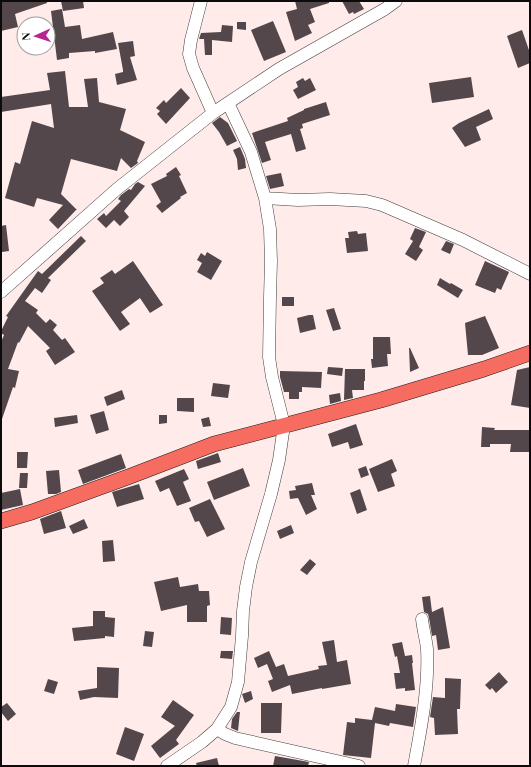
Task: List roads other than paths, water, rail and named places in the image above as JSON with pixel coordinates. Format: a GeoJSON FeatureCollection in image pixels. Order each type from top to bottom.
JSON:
{"type":"FeatureCollection","features":[{"type":"Feature","properties":{"kind":"main road"},"geometry":{"type":"LineString","coordinates":[[1,521],[32,512],[214,444],[381,400],[484,369],[530,353]]}},
{"type":"Feature","properties":{"kind":"street"},"geometry":{"type":"LineString","coordinates":[[201,1],[189,54],[193,68],[213,113]]}},
{"type":"Feature","properties":{"kind":"street"},"geometry":{"type":"LineString","coordinates":[[1,292],[117,189],[213,113],[280,69],[378,13],[396,1]]}},
{"type":"Feature","properties":{"kind":"street"},"geometry":{"type":"LineString","coordinates":[[167,766],[202,742],[217,729],[231,707],[238,682],[246,587],[251,562],[279,460],[284,425],[272,377],[270,357],[270,229],[265,198],[251,152],[228,103]]}},
{"type":"Feature","properties":{"kind":"street"},"geometry":{"type":"LineString","coordinates":[[265,198],[366,201],[382,205],[463,240],[530,274]]}},
{"type":"Feature","properties":{"kind":"street"},"geometry":{"type":"LineString","coordinates":[[414,766],[424,702],[427,668],[427,648],[422,619]]}},
{"type":"Feature","properties":{"kind":"street"},"geometry":{"type":"LineString","coordinates":[[217,729],[235,738],[359,766]]}}]}
